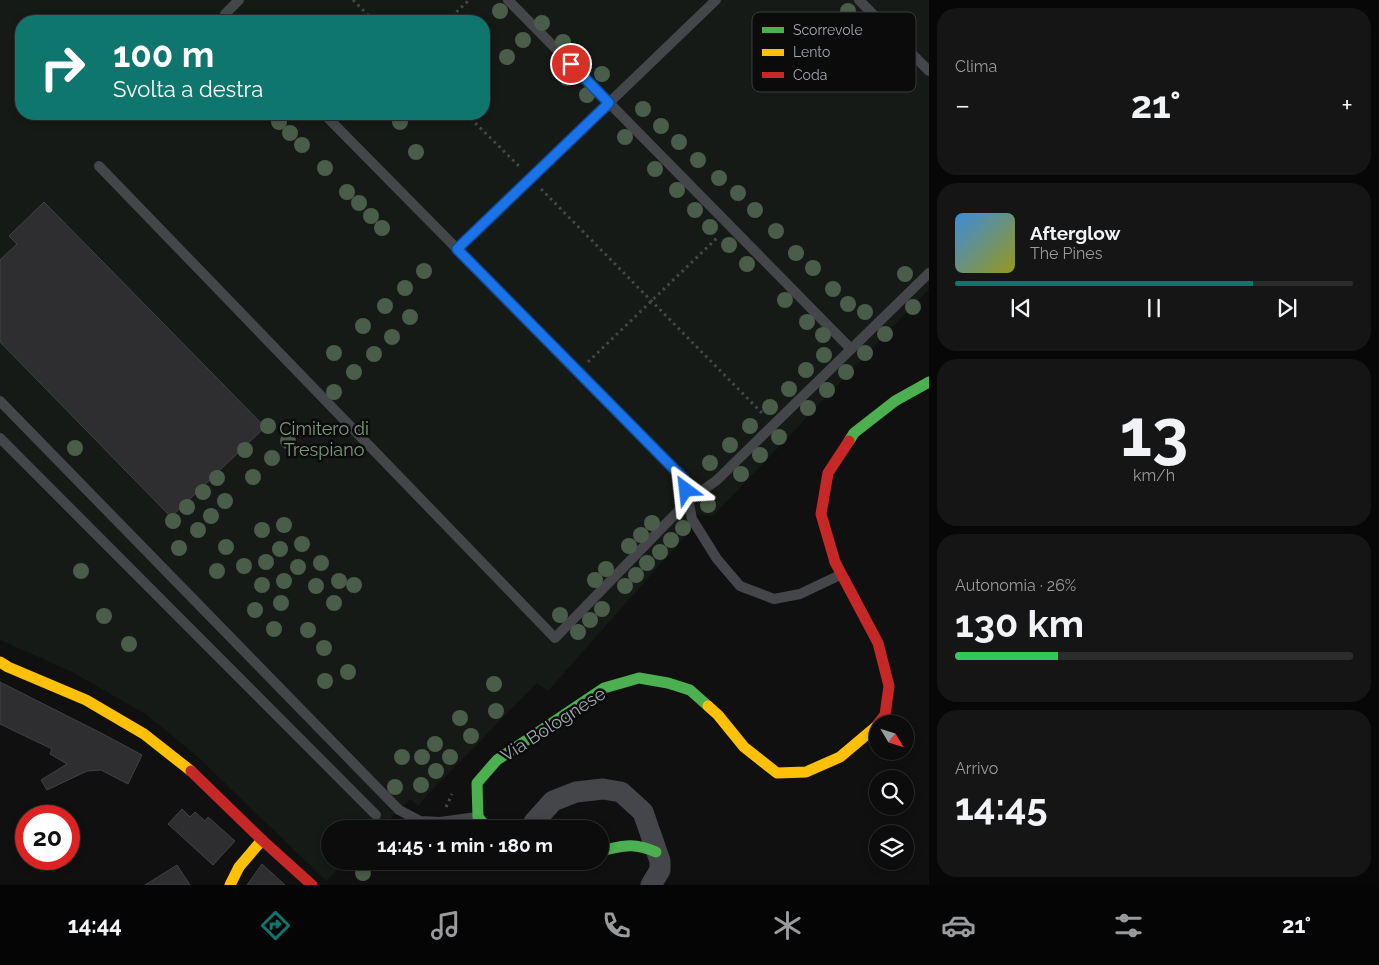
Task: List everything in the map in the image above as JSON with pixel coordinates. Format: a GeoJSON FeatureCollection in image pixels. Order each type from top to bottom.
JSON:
{"type":"FeatureCollection","features":[{"type":"Feature","properties":{"kind":"street","name":"Via Bolognese"},"geometry":{"type":"LineString","coordinates":[[885,715],[890,686],[878,643],[835,562],[821,514],[828,473],[854,433],[895,401],[929,382]]}},
{"type":"Feature","properties":{"kind":"street"},"geometry":{"type":"LineString","coordinates":[[0,662],[86,700],[144,734],[192,772],[262,840],[312,885]]}},
{"type":"Feature","properties":{"kind":"street","name":"Via Bolognese"},"geometry":{"type":"LineString","coordinates":[[478,817],[477,783],[496,760],[604,688],[639,678],[668,683],[690,690],[718,715],[744,747],[777,773],[806,772],[840,757],[869,734]]}},
{"type":"Feature","properties":{"kind":"street"},"geometry":{"type":"LineString","coordinates":[[536,820],[553,802],[576,792],[603,789],[621,792],[643,812],[660,861],[660,870],[650,885]]}},
{"type":"Feature","properties":{"kind":"street"},"geometry":{"type":"LineString","coordinates":[[230,885],[245,861],[262,840]]}},
{"type":"Feature","properties":{"kind":"street"},"geometry":{"type":"LineString","coordinates":[[609,849],[628,845],[642,846],[656,852]]}},
{"type":"Feature","properties":{"kind":"lane"},"geometry":{"type":"LineString","coordinates":[[226,15],[225,14],[239,0]]}},
{"type":"Feature","properties":{"kind":"lane"},"geometry":{"type":"LineString","coordinates":[[508,0],[851,349]]}},
{"type":"Feature","properties":{"kind":"lane"},"geometry":{"type":"LineString","coordinates":[[457,249],[716,0]]}},
{"type":"Feature","properties":{"kind":"lane"},"geometry":{"type":"LineString","coordinates":[[859,0],[871,12]]}},
{"type":"Feature","properties":{"kind":"lane"},"geometry":{"type":"LineString","coordinates":[[916,58],[929,71]]}},
{"type":"Feature","properties":{"kind":"lane"},"geometry":{"type":"LineString","coordinates":[[330,120],[684,479],[692,519],[717,559],[740,586],[774,599],[800,594],[841,574]]}},
{"type":"Feature","properties":{"kind":"lane"},"geometry":{"type":"LineString","coordinates":[[99,166],[555,638],[688,500],[716,480],[929,273]]}},
{"type":"Feature","properties":{"kind":"lane"},"geometry":{"type":"LineString","coordinates":[[0,401],[399,810],[418,820]]}},
{"type":"Feature","properties":{"kind":"lane"},"geometry":{"type":"LineString","coordinates":[[0,438],[376,816]]}},
{"type":"Feature","properties":{"kind":"lane"},"geometry":{"type":"LineString","coordinates":[[455,820],[478,817]]}},
{"type":"Feature","properties":{"kind":"path"},"geometry":{"type":"LineString","coordinates":[[353,0],[368,15]]}},
{"type":"Feature","properties":{"kind":"path"},"geometry":{"type":"LineString","coordinates":[[453,15],[469,0]]}},
{"type":"Feature","properties":{"kind":"path"},"geometry":{"type":"LineString","coordinates":[[472,120],[773,425]]}},
{"type":"Feature","properties":{"kind":"path"},"geometry":{"type":"LineString","coordinates":[[578,372],[730,225]]}},
{"type":"Feature","properties":{"kind":"path"},"geometry":{"type":"LineString","coordinates":[[441,820],[453,792]]}},
{"type":"Feature","properties":{"kind":"green space","name":"Cimitero di Trespiano"},"geometry":{"type":"Polygon","coordinates":[[[0,0],[929,0],[929,289],[713,516],[697,514],[687,523],[687,534],[548,691],[537,683],[418,806],[410,799],[389,820],[321,820],[321,870],[337,870],[326,881],[199,758],[147,715],[72,672],[0,640],[0,0]]]}},
{"type":"Feature","properties":{"kind":"building"},"geometry":{"type":"Polygon","coordinates":[[[44,202],[265,427],[171,517],[0,342],[0,260],[17,244],[9,236],[44,202]]]}},
{"type":"Feature","properties":{"kind":"building"},"geometry":{"type":"Polygon","coordinates":[[[0,682],[142,755],[128,784],[101,770],[87,771],[47,790],[41,780],[67,764],[50,754],[52,749],[0,724],[0,682]]]}},
{"type":"Feature","properties":{"kind":"building"},"geometry":{"type":"Polygon","coordinates":[[[182,809],[190,817],[195,812],[205,821],[208,817],[235,841],[213,865],[168,824],[182,809]]]}},
{"type":"Feature","properties":{"kind":"building"},"geometry":{"type":"Polygon","coordinates":[[[262,864],[285,885],[247,885],[262,864]]]}},
{"type":"Feature","properties":{"kind":"building"},"geometry":{"type":"Polygon","coordinates":[[[177,865],[190,885],[145,885],[177,865]]]}},
{"type":"Feature","properties":{"kind":"traffic: fast"},"geometry":{"type":"LineString","coordinates":[[849,441],[854,433],[895,401],[929,382]]}},
{"type":"Feature","properties":{"kind":"traffic: fast"},"geometry":{"type":"LineString","coordinates":[[480,820],[478,817],[477,783],[497,760],[604,688],[639,678],[668,683],[690,690],[708,706]]}},
{"type":"Feature","properties":{"kind":"traffic: fast"},"geometry":{"type":"LineString","coordinates":[[609,849],[634,846],[656,852]]}},
{"type":"Feature","properties":{"kind":"traffic: slow"},"geometry":{"type":"LineString","coordinates":[[0,662],[86,700],[144,734],[191,771]]}},
{"type":"Feature","properties":{"kind":"traffic: slow"},"geometry":{"type":"LineString","coordinates":[[708,706],[718,715],[744,747],[777,773],[806,772],[840,757],[869,733]]}},
{"type":"Feature","properties":{"kind":"traffic: slow"},"geometry":{"type":"LineString","coordinates":[[230,885],[239,867],[262,840]]}},
{"type":"Feature","properties":{"kind":"traffic: jam"},"geometry":{"type":"LineString","coordinates":[[849,441],[828,473],[821,514],[835,562],[878,643],[889,686],[885,715]]}},
{"type":"Feature","properties":{"kind":"traffic: jam"},"geometry":{"type":"LineString","coordinates":[[191,771],[262,840],[312,885]]}},
{"type":"Feature","properties":{"kind":"route"},"geometry":{"type":"LineString","coordinates":[[571,64],[609,103],[457,249],[684,479],[686,490]]}}]}
